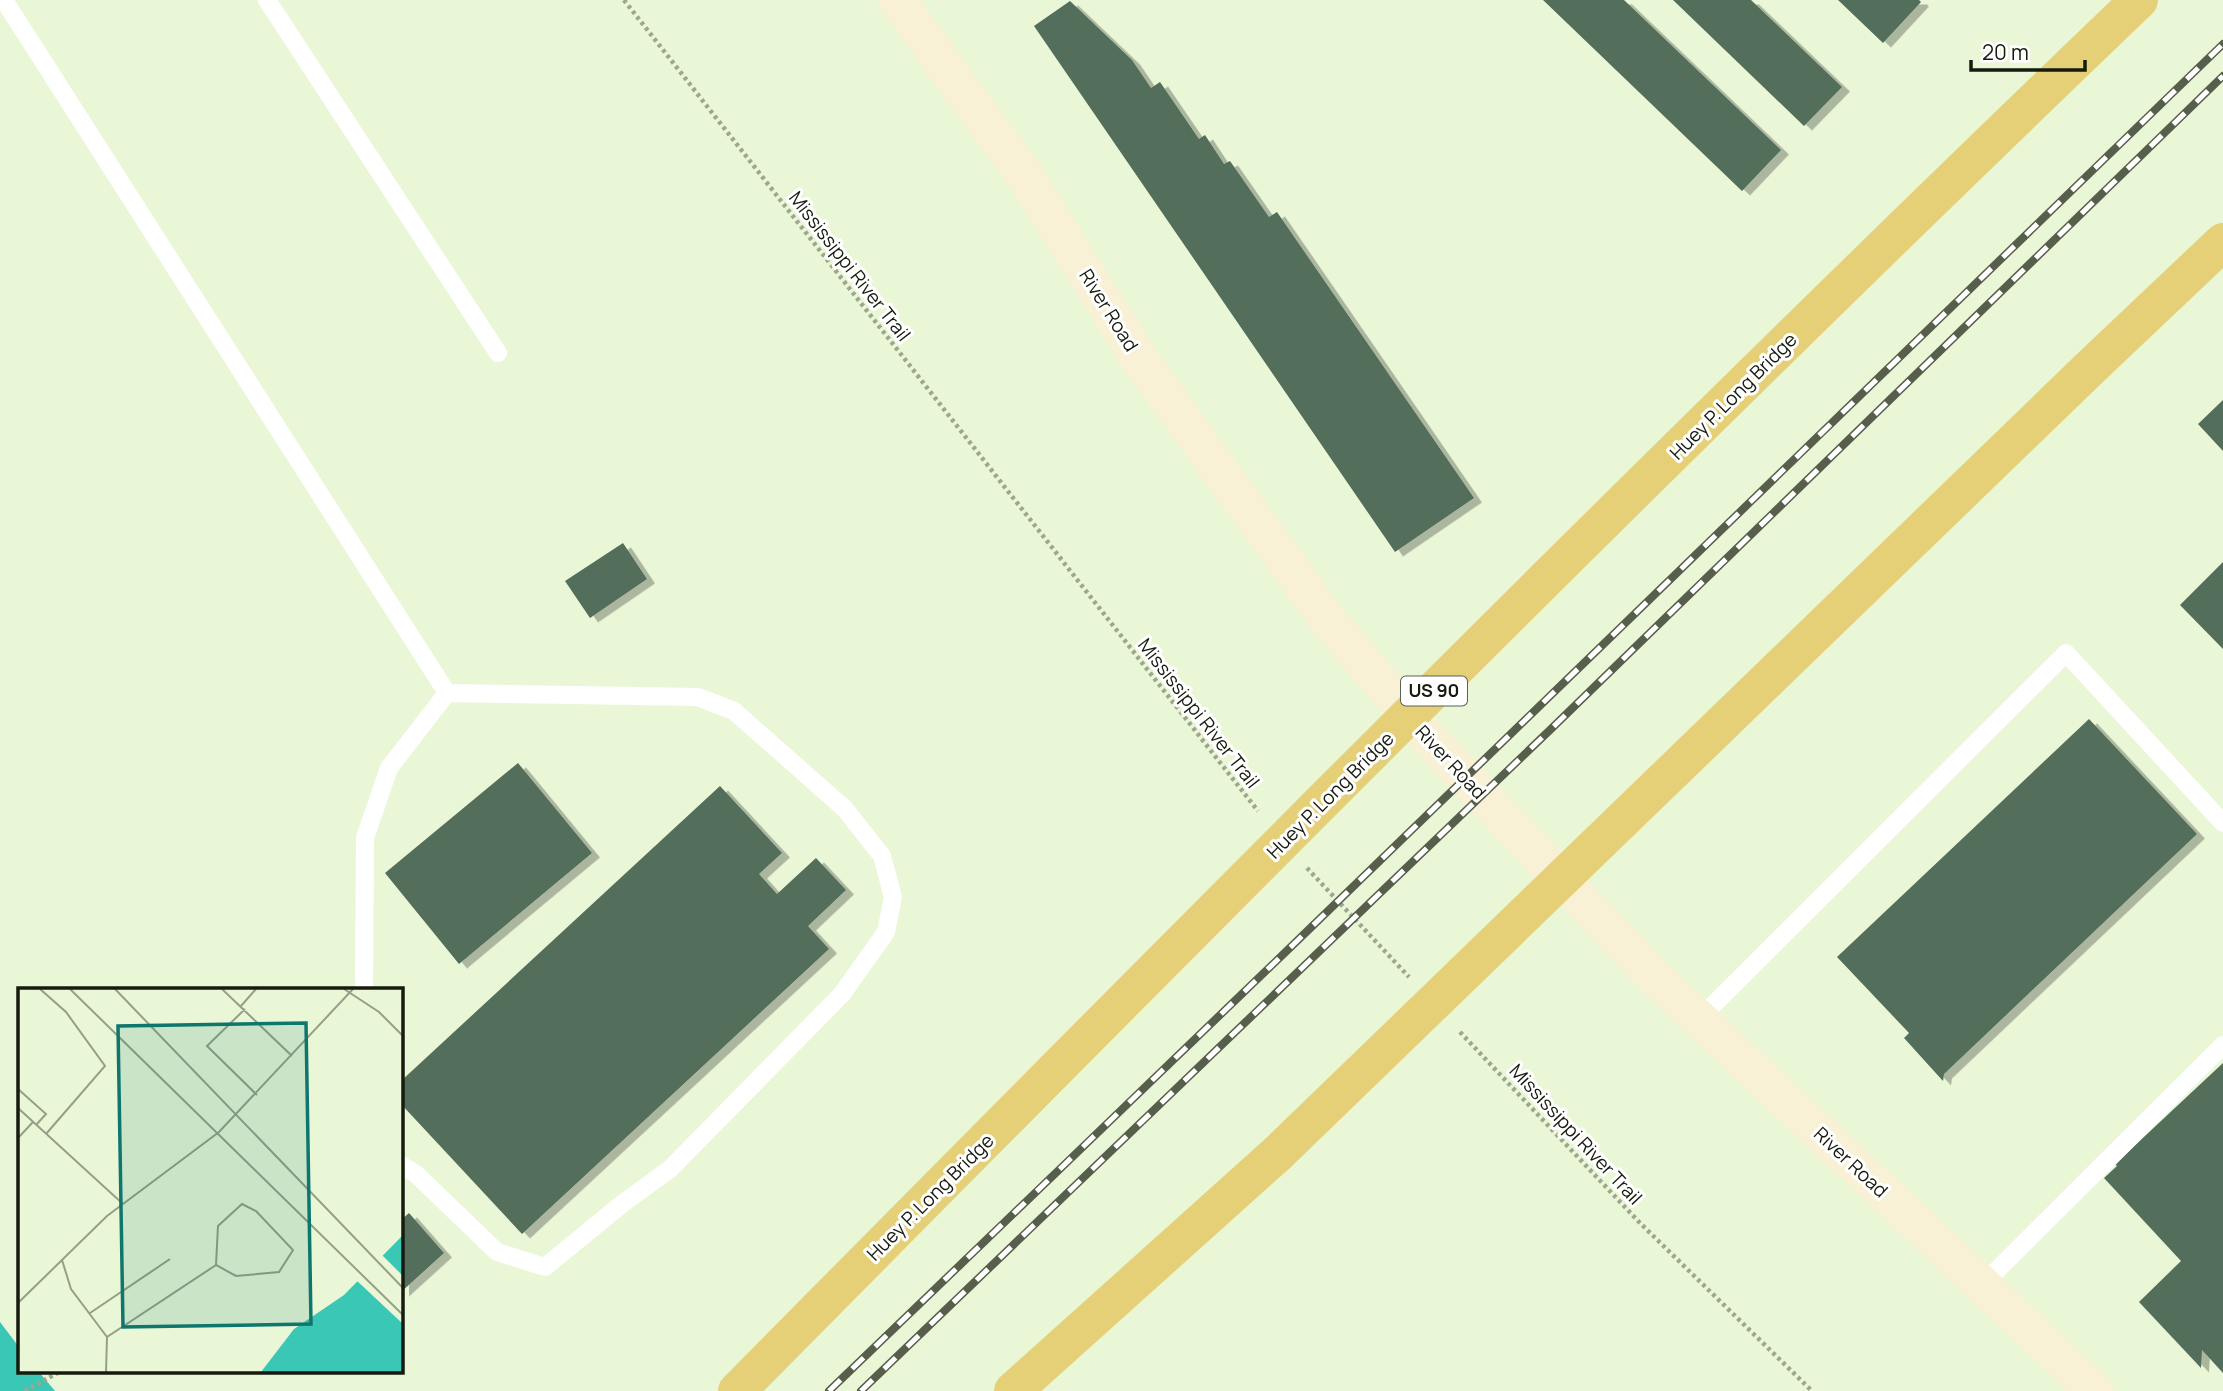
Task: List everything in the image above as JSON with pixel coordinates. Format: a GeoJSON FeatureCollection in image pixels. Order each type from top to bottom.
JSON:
{"type":"FeatureCollection","features":[{"type":"Feature","properties":{"kind":"highway","name":"Huey P. Long Bridge"},"geometry":{"type":"LineString","coordinates":[[737,1391],[1539,587],[1980,152],[2139,0]]}},
{"type":"Feature","properties":{"kind":"highway"},"geometry":{"type":"LineString","coordinates":[[1013,1391],[1277,1154],[2091,367],[2223,243]]}},
{"type":"Feature","properties":{"kind":"main road","name":"River Road"},"geometry":{"type":"LineString","coordinates":[[897,0],[1029,182],[1140,360],[1327,619],[1426,736],[1653,976],[2095,1391]]}},
{"type":"Feature","properties":{"kind":"lane"},"geometry":{"type":"LineString","coordinates":[[4,0],[447,693]]}},
{"type":"Feature","properties":{"kind":"lane"},"geometry":{"type":"LineString","coordinates":[[267,0],[498,353]]}},
{"type":"Feature","properties":{"kind":"lane"},"geometry":{"type":"LineString","coordinates":[[1699,1019],[2066,653],[2223,822]]}},
{"type":"Feature","properties":{"kind":"lane"},"geometry":{"type":"LineString","coordinates":[[365,988],[365,838],[389,768],[447,693]]}},
{"type":"Feature","properties":{"kind":"lane"},"geometry":{"type":"LineString","coordinates":[[402,1166],[416,1174],[497,1252],[545,1267],[670,1169],[842,995],[886,932],[893,897],[882,856],[845,809],[734,711],[698,697],[447,693]]}},
{"type":"Feature","properties":{"kind":"lane"},"geometry":{"type":"LineString","coordinates":[[1982,1284],[2223,1045]]}},
{"type":"Feature","properties":{"kind":"path","name":"Mississippi River Trail"},"geometry":{"type":"LineString","coordinates":[[624,0],[1259,812]]}},
{"type":"Feature","properties":{"kind":"path"},"geometry":{"type":"LineString","coordinates":[[1303,864],[1416,985]]}},
{"type":"Feature","properties":{"kind":"path","name":"Mississippi River Trail"},"geometry":{"type":"LineString","coordinates":[[1454,1025],[1640,1223],[1812,1391]]}},
{"type":"Feature","properties":{"kind":"path"},"geometry":{"type":"LineString","coordinates":[[25,1391],[56,1374]]}},
{"type":"Feature","properties":{"kind":"water"},"geometry":{"type":"Polygon","coordinates":[[[0,1322],[18,1346],[18,1374],[41,1374],[55,1391],[0,1391],[0,1322]]]}},
{"type":"Feature","properties":{"kind":"building"},"geometry":{"type":"Polygon","coordinates":[[[1543,0],[1624,0],[1781,150],[1742,191],[1543,0]]]}},
{"type":"Feature","properties":{"kind":"building"},"geometry":{"type":"Polygon","coordinates":[[[1673,0],[1751,0],[1842,87],[1804,126],[1673,0]]]}},
{"type":"Feature","properties":{"kind":"building"},"geometry":{"type":"Polygon","coordinates":[[[1838,0],[1919,0],[1921,2],[1883,43],[1838,0]]]}},
{"type":"Feature","properties":{"kind":"building"},"geometry":{"type":"Polygon","coordinates":[[[1070,1],[1132,60],[1151,88],[1160,82],[1199,139],[1205,135],[1224,164],[1230,161],[1269,217],[1277,212],[1474,498],[1395,552],[1034,26],[1070,1]]]}},
{"type":"Feature","properties":{"kind":"building"},"geometry":{"type":"Polygon","coordinates":[[[2223,400],[2223,451],[2198,424],[2223,400]]]}},
{"type":"Feature","properties":{"kind":"building"},"geometry":{"type":"Polygon","coordinates":[[[623,543],[647,579],[590,618],[565,581],[623,543]]]}},
{"type":"Feature","properties":{"kind":"building"},"geometry":{"type":"Polygon","coordinates":[[[2223,562],[2223,649],[2180,605],[2223,562]]]}},
{"type":"Feature","properties":{"kind":"building"},"geometry":{"type":"Polygon","coordinates":[[[2089,719],[2197,834],[1944,1074],[1943,1081],[1904,1038],[1909,1033],[1837,957],[2089,719]]]}},
{"type":"Feature","properties":{"kind":"building"},"geometry":{"type":"Polygon","coordinates":[[[518,763],[592,853],[459,964],[385,873],[518,763]]]}},
{"type":"Feature","properties":{"kind":"building"},"geometry":{"type":"Polygon","coordinates":[[[720,786],[782,853],[759,874],[777,894],[816,858],[846,890],[808,926],[829,949],[522,1234],[402,1105],[402,1080],[720,786]]]}},
{"type":"Feature","properties":{"kind":"building"},"geometry":{"type":"Polygon","coordinates":[[[2223,1063],[2223,1373],[2202,1350],[2201,1368],[2139,1302],[2181,1261],[2104,1178],[2117,1166],[2115,1164],[2223,1063]]]}},
{"type":"Feature","properties":{"kind":"building"},"geometry":{"type":"Polygon","coordinates":[[[409,1213],[444,1253],[402,1291],[402,1219],[409,1213]]]}},
{"type":"Feature","properties":{"kind":"railway"},"geometry":{"type":"LineString","coordinates":[[829,1391],[2223,44]]}},
{"type":"Feature","properties":{"kind":"railway"},"geometry":{"type":"LineString","coordinates":[[861,1391],[1551,729],[2223,76]]}}]}
